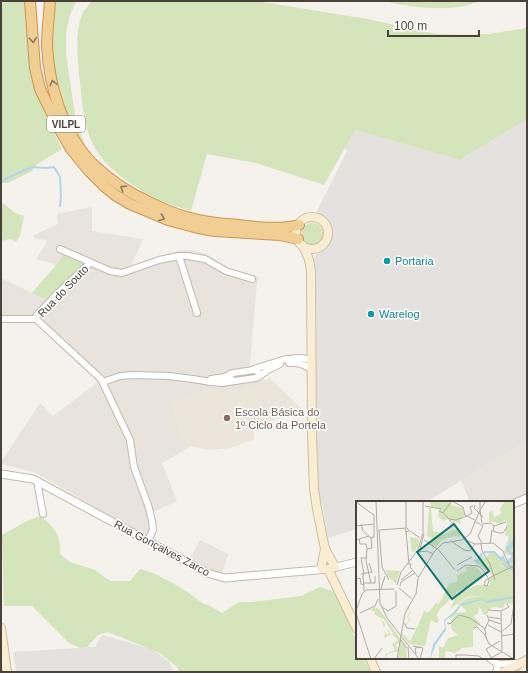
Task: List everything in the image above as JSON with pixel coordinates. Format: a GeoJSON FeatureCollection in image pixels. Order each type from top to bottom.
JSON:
{"type":"FeatureCollection","features":[{"type":"Feature","properties":{"kind":"highway","name":"VILPL"},"geometry":{"type":"LineString","coordinates":[[30,1],[35,68],[40,89],[71,149],[89,171],[104,186],[130,204],[168,220],[215,231],[280,235],[300,242]]}},
{"type":"Feature","properties":{"kind":"highway","name":"VILPL"},"geometry":{"type":"LineString","coordinates":[[50,1],[47,46],[50,73],[57,101],[66,124],[78,147],[94,165],[121,187],[136,196],[183,217],[216,224],[267,228],[280,228],[299,225]]}},
{"type":"Feature","properties":{"kind":"main road"},"geometry":{"type":"LineString","coordinates":[[311,272],[315,256],[320,247],[326,241],[328,234],[327,227],[322,220],[315,217],[308,218],[301,222],[296,232],[309,259],[311,272],[312,443],[314,489],[328,568],[356,627]]}},
{"type":"Feature","properties":{"kind":"main road"},"geometry":{"type":"LineString","coordinates":[[300,242],[308,248],[314,249],[320,247]]}},
{"type":"Feature","properties":{"kind":"main road"},"geometry":{"type":"LineString","coordinates":[[325,549],[328,568]]}},
{"type":"Feature","properties":{"kind":"main road"},"geometry":{"type":"LineString","coordinates":[[1,628],[7,672]]}},
{"type":"Feature","properties":{"kind":"main road"},"geometry":{"type":"LineString","coordinates":[[370,659],[376,672]]}},
{"type":"Feature","properties":{"kind":"main road"},"geometry":{"type":"LineString","coordinates":[[503,672],[524,662]]}},
{"type":"Feature","properties":{"kind":"main road"},"geometry":{"type":"LineString","coordinates":[[523,672],[527,669]]}},
{"type":"Feature","properties":{"kind":"street"},"geometry":{"type":"LineString","coordinates":[[60,249],[110,271],[122,273],[159,260],[179,256],[188,256],[205,259],[226,271],[252,279]]}},
{"type":"Feature","properties":{"kind":"street"},"geometry":{"type":"LineString","coordinates":[[179,256],[197,313]]}},
{"type":"Feature","properties":{"kind":"street","name":"Rua do Souto"},"geometry":{"type":"LineString","coordinates":[[36,319],[37,315],[90,262]]}},
{"type":"Feature","properties":{"kind":"street"},"geometry":{"type":"LineString","coordinates":[[1,319],[36,319],[103,382],[130,440],[134,467],[149,508],[152,522],[153,530],[148,541]]}},
{"type":"Feature","properties":{"kind":"street"},"geometry":{"type":"LineString","coordinates":[[302,358],[312,345]]}},
{"type":"Feature","properties":{"kind":"street"},"geometry":{"type":"LineString","coordinates":[[199,380],[220,379],[230,374],[263,367],[279,360],[302,358],[312,360]]}},
{"type":"Feature","properties":{"kind":"street"},"geometry":{"type":"LineString","coordinates":[[103,382],[120,376],[134,375],[170,376],[222,383],[255,378],[268,370],[285,363],[295,362],[312,369]]}},
{"type":"Feature","properties":{"kind":"street"},"geometry":{"type":"LineString","coordinates":[[249,370],[257,371],[259,374],[258,377]]}},
{"type":"Feature","properties":{"kind":"street"},"geometry":{"type":"LineString","coordinates":[[230,374],[230,378],[235,381]]}},
{"type":"Feature","properties":{"kind":"street","name":"Rua Gonçalves Zarco"},"geometry":{"type":"LineString","coordinates":[[1,474],[37,480],[207,573],[225,578],[328,568],[356,562]]}},
{"type":"Feature","properties":{"kind":"street"},"geometry":{"type":"LineString","coordinates":[[37,480],[43,514]]}},
{"type":"Feature","properties":{"kind":"street"},"geometry":{"type":"LineString","coordinates":[[514,504],[527,498]]}},
{"type":"Feature","properties":{"kind":"street"},"geometry":{"type":"LineString","coordinates":[[490,659],[498,664],[524,662]]}},
{"type":"Feature","properties":{"kind":"street"},"geometry":{"type":"LineString","coordinates":[[496,672],[498,669],[498,664]]}},
{"type":"Feature","properties":{"kind":"shaded area"},"geometry":{"type":"Polygon","coordinates":[[[527,119],[527,441],[428,501],[356,501],[356,529],[328,538],[322,504],[314,489],[311,272],[315,256],[320,247],[326,241],[328,230],[325,223],[315,217],[347,151],[344,147],[355,130],[460,160],[527,119]]]}},
{"type":"Feature","properties":{"kind":"shaded area"},"geometry":{"type":"Polygon","coordinates":[[[92,207],[92,231],[143,239],[130,268],[150,259],[170,253],[181,250],[192,250],[207,254],[221,264],[235,271],[255,275],[259,278],[257,282],[250,365],[266,381],[269,378],[302,409],[254,427],[254,439],[229,448],[210,450],[191,446],[162,463],[177,501],[151,513],[156,519],[154,541],[34,472],[1,464],[40,403],[53,416],[98,382],[35,323],[1,322],[1,278],[45,299],[63,255],[56,265],[36,259],[47,240],[34,239],[34,235],[58,224],[57,214],[92,207]]]}},
{"type":"Feature","properties":{"kind":"shaded area","name":"Escola Básica do 1º Ciclo da Portela"},"geometry":{"type":"Polygon","coordinates":[[[269,378],[302,409],[254,427],[254,439],[229,448],[210,450],[191,446],[182,441],[171,402],[210,388],[212,393],[258,386],[264,379],[266,381],[269,378]]]}},
{"type":"Feature","properties":{"kind":"shaded area"},"geometry":{"type":"Polygon","coordinates":[[[527,441],[527,494],[509,501],[470,501],[461,481],[527,441]]]}},
{"type":"Feature","properties":{"kind":"shaded area"},"geometry":{"type":"Polygon","coordinates":[[[200,540],[228,554],[222,574],[190,559],[200,540]]]}},
{"type":"Feature","properties":{"kind":"shaded area"},"geometry":{"type":"Polygon","coordinates":[[[102,635],[152,649],[170,662],[173,672],[16,672],[13,652],[95,647],[102,635]]]}},
{"type":"Feature","properties":{"kind":"green space"},"geometry":{"type":"Polygon","coordinates":[[[1,1],[25,1],[34,79],[39,98],[51,128],[62,149],[37,164],[32,171],[8,183],[1,183],[1,1]]]}},
{"type":"Feature","properties":{"kind":"green space"},"geometry":{"type":"Polygon","coordinates":[[[55,1],[76,1],[69,18],[66,34],[66,54],[76,122],[89,155],[76,136],[64,112],[52,64],[51,40],[55,1]]]}},
{"type":"Feature","properties":{"kind":"green space"},"geometry":{"type":"Polygon","coordinates":[[[92,1],[257,1],[367,19],[437,34],[488,34],[527,28],[527,119],[460,160],[355,130],[324,185],[256,163],[207,154],[191,211],[163,202],[135,187],[116,173],[101,158],[96,150],[88,132],[82,103],[77,50],[81,17],[92,1]]]}},
{"type":"Feature","properties":{"kind":"green space"},"geometry":{"type":"Polygon","coordinates":[[[383,1],[479,1],[456,7],[431,8],[383,1]]]}},
{"type":"Feature","properties":{"kind":"green space"},"geometry":{"type":"Polygon","coordinates":[[[1,203],[15,213],[24,216],[20,236],[16,242],[10,239],[1,241],[1,203]]]}},
{"type":"Feature","properties":{"kind":"green space"},"geometry":{"type":"Polygon","coordinates":[[[308,223],[316,223],[323,230],[323,238],[316,245],[308,245],[301,238],[301,230],[308,223]]]}},
{"type":"Feature","properties":{"kind":"green space"},"geometry":{"type":"Polygon","coordinates":[[[63,255],[85,264],[45,299],[32,293],[56,265],[63,255]]]}},
{"type":"Feature","properties":{"kind":"green space"},"geometry":{"type":"Polygon","coordinates":[[[40,516],[50,524],[56,532],[60,547],[60,554],[70,562],[95,570],[110,581],[130,581],[140,569],[153,573],[171,582],[202,603],[222,613],[239,602],[301,596],[320,587],[335,592],[342,602],[348,622],[356,639],[356,659],[364,659],[370,672],[179,672],[177,667],[160,653],[108,632],[98,635],[87,647],[80,648],[69,643],[32,606],[4,606],[2,535],[27,521],[40,516]]]}},
{"type":"Feature","properties":{"kind":"waterway"},"geometry":{"type":"LineString","coordinates":[[1,181],[32,167],[54,167],[60,177],[60,206]]}},
{"type":"Feature","properties":{"kind":"place","name":"Portaria"},"geometry":{"type":"Point","coordinates":[387,261]}},
{"type":"Feature","properties":{"kind":"place","name":"Warelog"},"geometry":{"type":"Point","coordinates":[371,314]}},
{"type":"Feature","properties":{"kind":"place","name":"Escola Básica do 1º Ciclo da Portela"},"geometry":{"type":"Point","coordinates":[227,418]}}]}
